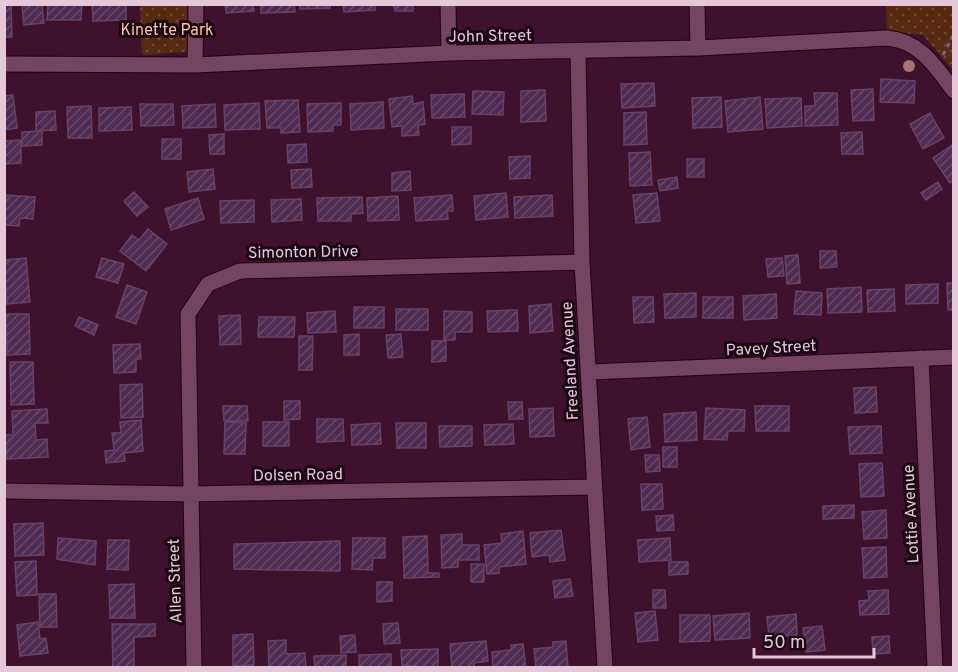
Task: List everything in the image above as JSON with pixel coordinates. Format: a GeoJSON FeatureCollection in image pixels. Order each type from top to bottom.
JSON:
{"type":"FeatureCollection","features":[{"type":"Feature","properties":{"kind":"street"},"geometry":{"type":"LineString","coordinates":[[195,65],[196,4]]}},
{"type":"Feature","properties":{"kind":"street"},"geometry":{"type":"LineString","coordinates":[[448,4],[449,54]]}},
{"type":"Feature","properties":{"kind":"street"},"geometry":{"type":"LineString","coordinates":[[697,4],[698,48]]}},
{"type":"Feature","properties":{"kind":"street","name":"John Street"},"geometry":{"type":"LineString","coordinates":[[4,64],[195,65],[449,54],[698,48],[887,38],[902,40],[913,45],[935,66],[954,91]]}},
{"type":"Feature","properties":{"kind":"street","name":"Freeland Avenue"},"geometry":{"type":"LineString","coordinates":[[578,52],[582,262],[605,668]]}},
{"type":"Feature","properties":{"kind":"street","name":"Simonton Drive"},"geometry":{"type":"LineString","coordinates":[[190,494],[188,314],[208,284],[240,271],[582,262]]}},
{"type":"Feature","properties":{"kind":"street","name":"Pavey Street"},"geometry":{"type":"LineString","coordinates":[[590,372],[954,357]]}},
{"type":"Feature","properties":{"kind":"street","name":"Lottie Avenue"},"geometry":{"type":"LineString","coordinates":[[921,358],[935,668]]}},
{"type":"Feature","properties":{"kind":"street","name":"Dolsen Road"},"geometry":{"type":"LineString","coordinates":[[4,491],[190,494],[593,487]]}},
{"type":"Feature","properties":{"kind":"street","name":"Allen Street"},"geometry":{"type":"LineString","coordinates":[[190,494],[194,668]]}},
{"type":"Feature","properties":{"kind":"path"},"geometry":{"type":"LineString","coordinates":[[935,66],[954,34]]}},
{"type":"Feature","properties":{"kind":"green space","name":"Kinet'te Park"},"geometry":{"type":"Polygon","coordinates":[[[140,5],[190,5],[192,41],[185,52],[142,55],[140,5]]]}},
{"type":"Feature","properties":{"kind":"green space"},"geometry":{"type":"Polygon","coordinates":[[[886,5],[953,5],[953,70],[923,35],[887,31],[886,5]]]}},
{"type":"Feature","properties":{"kind":"building"},"geometry":{"type":"Polygon","coordinates":[[[4,4],[11,4],[12,37],[4,37],[4,4]]]}},
{"type":"Feature","properties":{"kind":"building"},"geometry":{"type":"Polygon","coordinates":[[[42,4],[44,23],[24,25],[22,6],[42,4]]]}},
{"type":"Feature","properties":{"kind":"building"},"geometry":{"type":"Polygon","coordinates":[[[48,4],[82,4],[81,20],[47,20],[48,4]]]}},
{"type":"Feature","properties":{"kind":"building"},"geometry":{"type":"Polygon","coordinates":[[[92,4],[126,4],[126,20],[93,21],[92,4]]]}},
{"type":"Feature","properties":{"kind":"building"},"geometry":{"type":"Polygon","coordinates":[[[225,4],[253,4],[254,11],[226,13],[225,4]]]}},
{"type":"Feature","properties":{"kind":"building"},"geometry":{"type":"Polygon","coordinates":[[[261,4],[294,4],[295,12],[261,13],[261,4]]]}},
{"type":"Feature","properties":{"kind":"building"},"geometry":{"type":"Polygon","coordinates":[[[300,4],[330,4],[330,8],[300,9],[300,4]]]}},
{"type":"Feature","properties":{"kind":"building"},"geometry":{"type":"Polygon","coordinates":[[[343,4],[375,4],[375,10],[344,12],[343,4]]]}},
{"type":"Feature","properties":{"kind":"building"},"geometry":{"type":"Polygon","coordinates":[[[383,4],[413,4],[413,11],[395,11],[394,6],[383,4]]]}},
{"type":"Feature","properties":{"kind":"building"},"geometry":{"type":"Polygon","coordinates":[[[881,79],[915,81],[914,103],[880,102],[881,79]]]}},
{"type":"Feature","properties":{"kind":"building"},"geometry":{"type":"Polygon","coordinates":[[[654,83],[655,106],[622,108],[621,84],[654,83]]]}},
{"type":"Feature","properties":{"kind":"building"},"geometry":{"type":"Polygon","coordinates":[[[873,89],[874,120],[853,121],[851,90],[873,89]]]}},
{"type":"Feature","properties":{"kind":"building"},"geometry":{"type":"Polygon","coordinates":[[[545,90],[546,121],[521,122],[521,91],[545,90]]]}},
{"type":"Feature","properties":{"kind":"building"},"geometry":{"type":"Polygon","coordinates":[[[473,91],[504,92],[503,115],[472,114],[473,91]]]}},
{"type":"Feature","properties":{"kind":"building"},"geometry":{"type":"Polygon","coordinates":[[[814,93],[837,93],[838,125],[805,126],[805,106],[815,106],[814,93]]]}},
{"type":"Feature","properties":{"kind":"building"},"geometry":{"type":"Polygon","coordinates":[[[464,94],[465,117],[432,118],[431,95],[464,94]]]}},
{"type":"Feature","properties":{"kind":"building"},"geometry":{"type":"Polygon","coordinates":[[[13,95],[17,128],[4,130],[4,96],[13,95]]]}},
{"type":"Feature","properties":{"kind":"building"},"geometry":{"type":"Polygon","coordinates":[[[412,96],[413,104],[423,102],[425,124],[418,125],[419,135],[402,136],[402,126],[392,127],[389,99],[412,96]]]}},
{"type":"Feature","properties":{"kind":"building"},"geometry":{"type":"Polygon","coordinates":[[[721,97],[722,127],[693,128],[692,98],[721,97]]]}},
{"type":"Feature","properties":{"kind":"building"},"geometry":{"type":"Polygon","coordinates":[[[760,97],[763,129],[728,132],[725,101],[760,97]]]}},
{"type":"Feature","properties":{"kind":"building"},"geometry":{"type":"Polygon","coordinates":[[[801,98],[802,126],[767,128],[765,99],[801,98]]]}},
{"type":"Feature","properties":{"kind":"building"},"geometry":{"type":"Polygon","coordinates":[[[298,100],[300,132],[281,133],[281,128],[267,128],[265,101],[298,100]]]}},
{"type":"Feature","properties":{"kind":"building"},"geometry":{"type":"Polygon","coordinates":[[[383,102],[384,128],[351,130],[350,104],[383,102]]]}},
{"type":"Feature","properties":{"kind":"building"},"geometry":{"type":"Polygon","coordinates":[[[259,103],[260,129],[225,130],[224,105],[259,103]]]}},
{"type":"Feature","properties":{"kind":"building"},"geometry":{"type":"Polygon","coordinates":[[[341,103],[341,125],[333,125],[333,131],[308,132],[307,104],[341,103]]]}},
{"type":"Feature","properties":{"kind":"building"},"geometry":{"type":"Polygon","coordinates":[[[140,104],[173,104],[174,125],[141,126],[140,104]]]}},
{"type":"Feature","properties":{"kind":"building"},"geometry":{"type":"Polygon","coordinates":[[[215,104],[216,127],[183,128],[182,106],[215,104]]]}},
{"type":"Feature","properties":{"kind":"building"},"geometry":{"type":"Polygon","coordinates":[[[91,106],[92,138],[68,138],[67,107],[91,106]]]}},
{"type":"Feature","properties":{"kind":"building"},"geometry":{"type":"Polygon","coordinates":[[[131,107],[132,130],[99,131],[99,108],[131,107]]]}},
{"type":"Feature","properties":{"kind":"building"},"geometry":{"type":"Polygon","coordinates":[[[55,111],[56,130],[36,131],[36,112],[55,111]]]}},
{"type":"Feature","properties":{"kind":"building"},"geometry":{"type":"Polygon","coordinates":[[[646,112],[647,144],[624,145],[624,113],[646,112]]]}},
{"type":"Feature","properties":{"kind":"building"},"geometry":{"type":"Polygon","coordinates":[[[930,113],[944,138],[923,149],[910,124],[930,113]]]}},
{"type":"Feature","properties":{"kind":"building"},"geometry":{"type":"Polygon","coordinates":[[[452,127],[471,127],[471,144],[452,145],[452,127]]]}},
{"type":"Feature","properties":{"kind":"building"},"geometry":{"type":"Polygon","coordinates":[[[42,131],[42,145],[22,146],[22,132],[42,131]]]}},
{"type":"Feature","properties":{"kind":"building"},"geometry":{"type":"Polygon","coordinates":[[[862,132],[863,154],[842,154],[841,133],[862,132]]]}},
{"type":"Feature","properties":{"kind":"building"},"geometry":{"type":"Polygon","coordinates":[[[224,134],[224,154],[210,154],[209,135],[224,134]]]}},
{"type":"Feature","properties":{"kind":"building"},"geometry":{"type":"Polygon","coordinates":[[[162,139],[181,139],[181,159],[162,159],[162,139]]]}},
{"type":"Feature","properties":{"kind":"building"},"geometry":{"type":"Polygon","coordinates":[[[21,140],[21,163],[4,164],[4,141],[21,140]]]}},
{"type":"Feature","properties":{"kind":"building"},"geometry":{"type":"Polygon","coordinates":[[[306,144],[307,162],[288,163],[287,145],[306,144]]]}},
{"type":"Feature","properties":{"kind":"building"},"geometry":{"type":"Polygon","coordinates":[[[952,145],[954,181],[950,183],[933,158],[952,145]]]}},
{"type":"Feature","properties":{"kind":"building"},"geometry":{"type":"Polygon","coordinates":[[[650,152],[652,185],[630,186],[629,153],[650,152]]]}},
{"type":"Feature","properties":{"kind":"building"},"geometry":{"type":"Polygon","coordinates":[[[530,156],[530,178],[510,179],[509,157],[530,156]]]}},
{"type":"Feature","properties":{"kind":"building"},"geometry":{"type":"Polygon","coordinates":[[[687,159],[704,159],[704,177],[687,177],[687,159]]]}},
{"type":"Feature","properties":{"kind":"building"},"geometry":{"type":"Polygon","coordinates":[[[213,169],[215,189],[189,192],[187,172],[213,169]]]}},
{"type":"Feature","properties":{"kind":"building"},"geometry":{"type":"Polygon","coordinates":[[[311,169],[312,187],[292,188],[291,170],[311,169]]]}},
{"type":"Feature","properties":{"kind":"building"},"geometry":{"type":"Polygon","coordinates":[[[410,171],[411,190],[392,191],[392,173],[410,171]]]}},
{"type":"Feature","properties":{"kind":"building"},"geometry":{"type":"Polygon","coordinates":[[[677,177],[678,188],[660,191],[658,180],[677,177]]]}},
{"type":"Feature","properties":{"kind":"building"},"geometry":{"type":"Polygon","coordinates":[[[938,182],[942,189],[926,200],[921,193],[938,182]]]}},
{"type":"Feature","properties":{"kind":"building"},"geometry":{"type":"Polygon","coordinates":[[[134,192],[148,207],[137,216],[124,201],[134,192]]]}},
{"type":"Feature","properties":{"kind":"building"},"geometry":{"type":"Polygon","coordinates":[[[506,193],[508,217],[476,220],[474,196],[506,193]]]}},
{"type":"Feature","properties":{"kind":"building"},"geometry":{"type":"Polygon","coordinates":[[[657,193],[660,221],[636,223],[633,195],[657,193]]]}},
{"type":"Feature","properties":{"kind":"building"},"geometry":{"type":"Polygon","coordinates":[[[4,195],[35,197],[33,219],[20,218],[19,226],[4,225],[4,195]]]}},
{"type":"Feature","properties":{"kind":"building"},"geometry":{"type":"Polygon","coordinates":[[[452,195],[453,211],[447,211],[448,219],[416,221],[414,198],[452,195]]]}},
{"type":"Feature","properties":{"kind":"building"},"geometry":{"type":"Polygon","coordinates":[[[552,195],[553,216],[515,218],[514,197],[552,195]]]}},
{"type":"Feature","properties":{"kind":"building"},"geometry":{"type":"Polygon","coordinates":[[[398,196],[399,220],[368,221],[367,198],[398,196]]]}},
{"type":"Feature","properties":{"kind":"building"},"geometry":{"type":"Polygon","coordinates":[[[362,197],[363,213],[351,214],[351,221],[318,221],[317,198],[362,197]]]}},
{"type":"Feature","properties":{"kind":"building"},"geometry":{"type":"Polygon","coordinates":[[[198,198],[204,219],[171,230],[165,209],[198,198]]]}},
{"type":"Feature","properties":{"kind":"building"},"geometry":{"type":"Polygon","coordinates":[[[301,199],[302,220],[272,222],[271,200],[301,199]]]}},
{"type":"Feature","properties":{"kind":"building"},"geometry":{"type":"Polygon","coordinates":[[[254,200],[254,222],[221,223],[220,201],[254,200]]]}},
{"type":"Feature","properties":{"kind":"building"},"geometry":{"type":"Polygon","coordinates":[[[148,229],[167,244],[146,271],[120,251],[132,235],[139,240],[148,229]]]}},
{"type":"Feature","properties":{"kind":"building"},"geometry":{"type":"Polygon","coordinates":[[[820,251],[836,251],[837,267],[820,268],[820,251]]]}},
{"type":"Feature","properties":{"kind":"building"},"geometry":{"type":"Polygon","coordinates":[[[798,255],[800,283],[787,284],[785,256],[798,255]]]}},
{"type":"Feature","properties":{"kind":"building"},"geometry":{"type":"Polygon","coordinates":[[[26,258],[30,302],[7,304],[4,260],[26,258]]]}},
{"type":"Feature","properties":{"kind":"building"},"geometry":{"type":"Polygon","coordinates":[[[102,258],[124,264],[118,283],[96,277],[102,258]]]}},
{"type":"Feature","properties":{"kind":"building"},"geometry":{"type":"Polygon","coordinates":[[[782,258],[784,276],[768,277],[766,259],[782,258]]]}},
{"type":"Feature","properties":{"kind":"building"},"geometry":{"type":"Polygon","coordinates":[[[947,283],[954,283],[954,310],[948,310],[947,283]]]}},
{"type":"Feature","properties":{"kind":"building"},"geometry":{"type":"Polygon","coordinates":[[[938,284],[938,303],[906,304],[906,285],[938,284]]]}},
{"type":"Feature","properties":{"kind":"building"},"geometry":{"type":"Polygon","coordinates":[[[127,285],[147,292],[136,324],[116,317],[127,285]]]}},
{"type":"Feature","properties":{"kind":"building"},"geometry":{"type":"Polygon","coordinates":[[[861,287],[862,312],[828,313],[827,289],[861,287]]]}},
{"type":"Feature","properties":{"kind":"building"},"geometry":{"type":"Polygon","coordinates":[[[894,289],[895,311],[868,312],[867,290],[894,289]]]}},
{"type":"Feature","properties":{"kind":"building"},"geometry":{"type":"Polygon","coordinates":[[[796,291],[822,293],[821,315],[794,314],[796,291]]]}},
{"type":"Feature","properties":{"kind":"building"},"geometry":{"type":"Polygon","coordinates":[[[696,293],[696,317],[665,318],[664,294],[696,293]]]}},
{"type":"Feature","properties":{"kind":"building"},"geometry":{"type":"Polygon","coordinates":[[[776,294],[777,318],[744,320],[743,296],[776,294]]]}},
{"type":"Feature","properties":{"kind":"building"},"geometry":{"type":"Polygon","coordinates":[[[633,297],[653,297],[654,322],[634,323],[633,297]]]}},
{"type":"Feature","properties":{"kind":"building"},"geometry":{"type":"Polygon","coordinates":[[[703,297],[733,297],[733,318],[703,318],[703,297]]]}},
{"type":"Feature","properties":{"kind":"building"},"geometry":{"type":"Polygon","coordinates":[[[551,304],[553,331],[530,333],[529,306],[551,304]]]}},
{"type":"Feature","properties":{"kind":"building"},"geometry":{"type":"Polygon","coordinates":[[[354,307],[384,307],[384,328],[354,328],[354,307]]]}},
{"type":"Feature","properties":{"kind":"building"},"geometry":{"type":"Polygon","coordinates":[[[396,309],[428,309],[428,330],[396,330],[396,309]]]}},
{"type":"Feature","properties":{"kind":"building"},"geometry":{"type":"Polygon","coordinates":[[[517,310],[518,331],[488,332],[487,311],[517,310]]]}},
{"type":"Feature","properties":{"kind":"building"},"geometry":{"type":"Polygon","coordinates":[[[335,311],[336,332],[308,333],[307,313],[335,311]]]}},
{"type":"Feature","properties":{"kind":"building"},"geometry":{"type":"Polygon","coordinates":[[[444,311],[472,312],[472,332],[455,332],[455,340],[444,340],[444,311]]]}},
{"type":"Feature","properties":{"kind":"building"},"geometry":{"type":"Polygon","coordinates":[[[6,314],[29,314],[30,354],[7,355],[6,314]]]}},
{"type":"Feature","properties":{"kind":"building"},"geometry":{"type":"Polygon","coordinates":[[[240,315],[241,344],[220,345],[219,316],[240,315]]]}},
{"type":"Feature","properties":{"kind":"building"},"geometry":{"type":"Polygon","coordinates":[[[79,317],[98,325],[94,335],[75,326],[79,317]]]}},
{"type":"Feature","properties":{"kind":"building"},"geometry":{"type":"Polygon","coordinates":[[[259,317],[295,317],[294,337],[258,337],[259,317]]]}},
{"type":"Feature","properties":{"kind":"building"},"geometry":{"type":"Polygon","coordinates":[[[359,334],[359,355],[344,355],[344,335],[359,334]]]}},
{"type":"Feature","properties":{"kind":"building"},"geometry":{"type":"Polygon","coordinates":[[[401,334],[403,357],[388,358],[386,335],[401,334]]]}},
{"type":"Feature","properties":{"kind":"building"},"geometry":{"type":"Polygon","coordinates":[[[299,336],[313,336],[312,370],[299,370],[299,336]]]}},
{"type":"Feature","properties":{"kind":"building"},"geometry":{"type":"Polygon","coordinates":[[[432,341],[446,341],[446,361],[432,362],[432,341]]]}},
{"type":"Feature","properties":{"kind":"building"},"geometry":{"type":"Polygon","coordinates":[[[140,344],[141,359],[136,359],[136,372],[114,373],[113,345],[140,344]]]}},
{"type":"Feature","properties":{"kind":"building"},"geometry":{"type":"Polygon","coordinates":[[[10,362],[33,362],[34,404],[11,405],[10,362]]]}},
{"type":"Feature","properties":{"kind":"building"},"geometry":{"type":"Polygon","coordinates":[[[142,384],[143,417],[121,418],[120,385],[142,384]]]}},
{"type":"Feature","properties":{"kind":"building"},"geometry":{"type":"Polygon","coordinates":[[[876,387],[877,412],[855,413],[854,388],[876,387]]]}},
{"type":"Feature","properties":{"kind":"building"},"geometry":{"type":"Polygon","coordinates":[[[284,401],[300,401],[300,419],[284,420],[284,401]]]}},
{"type":"Feature","properties":{"kind":"building"},"geometry":{"type":"Polygon","coordinates":[[[508,402],[522,402],[523,419],[509,419],[508,402]]]}},
{"type":"Feature","properties":{"kind":"building"},"geometry":{"type":"Polygon","coordinates":[[[223,406],[247,406],[248,421],[224,421],[223,406]]]}},
{"type":"Feature","properties":{"kind":"building"},"geometry":{"type":"Polygon","coordinates":[[[755,406],[789,406],[789,431],[756,431],[755,406]]]}},
{"type":"Feature","properties":{"kind":"building"},"geometry":{"type":"Polygon","coordinates":[[[553,408],[554,436],[530,437],[529,409],[553,408]]]}},
{"type":"Feature","properties":{"kind":"building"},"geometry":{"type":"Polygon","coordinates":[[[706,408],[745,410],[744,431],[728,431],[727,440],[704,439],[706,408]]]}},
{"type":"Feature","properties":{"kind":"building"},"geometry":{"type":"Polygon","coordinates":[[[47,409],[48,423],[35,423],[36,440],[47,439],[48,457],[7,459],[5,435],[13,435],[12,411],[47,409]]]}},
{"type":"Feature","properties":{"kind":"building"},"geometry":{"type":"Polygon","coordinates":[[[696,412],[697,440],[665,442],[664,414],[696,412]]]}},
{"type":"Feature","properties":{"kind":"building"},"geometry":{"type":"Polygon","coordinates":[[[647,417],[650,447],[631,450],[628,419],[647,417]]]}},
{"type":"Feature","properties":{"kind":"building"},"geometry":{"type":"Polygon","coordinates":[[[317,419],[343,419],[344,441],[317,442],[317,419]]]}},
{"type":"Feature","properties":{"kind":"building"},"geometry":{"type":"Polygon","coordinates":[[[141,420],[143,451],[124,453],[125,461],[106,463],[105,451],[114,450],[112,433],[121,433],[120,422],[141,420]]]}},
{"type":"Feature","properties":{"kind":"building"},"geometry":{"type":"Polygon","coordinates":[[[225,422],[246,423],[245,454],[224,454],[225,422]]]}},
{"type":"Feature","properties":{"kind":"building"},"geometry":{"type":"Polygon","coordinates":[[[263,422],[289,422],[289,446],[263,446],[263,422]]]}},
{"type":"Feature","properties":{"kind":"building"},"geometry":{"type":"Polygon","coordinates":[[[380,423],[381,444],[352,445],[351,425],[380,423]]]}},
{"type":"Feature","properties":{"kind":"building"},"geometry":{"type":"Polygon","coordinates":[[[396,423],[426,423],[426,448],[397,448],[396,423]]]}},
{"type":"Feature","properties":{"kind":"building"},"geometry":{"type":"Polygon","coordinates":[[[513,424],[514,444],[485,445],[484,425],[513,424]]]}},
{"type":"Feature","properties":{"kind":"building"},"geometry":{"type":"Polygon","coordinates":[[[439,426],[472,426],[472,446],[440,447],[439,426]]]}},
{"type":"Feature","properties":{"kind":"building"},"geometry":{"type":"Polygon","coordinates":[[[881,426],[882,453],[850,454],[848,427],[881,426]]]}},
{"type":"Feature","properties":{"kind":"building"},"geometry":{"type":"Polygon","coordinates":[[[663,447],[677,447],[677,467],[663,467],[663,447]]]}},
{"type":"Feature","properties":{"kind":"building"},"geometry":{"type":"Polygon","coordinates":[[[645,455],[659,455],[660,471],[646,472],[645,455]]]}},
{"type":"Feature","properties":{"kind":"building"},"geometry":{"type":"Polygon","coordinates":[[[882,463],[884,496],[861,497],[859,464],[882,463]]]}},
{"type":"Feature","properties":{"kind":"building"},"geometry":{"type":"Polygon","coordinates":[[[641,484],[662,484],[663,509],[642,510],[641,484]]]}},
{"type":"Feature","properties":{"kind":"building"},"geometry":{"type":"Polygon","coordinates":[[[854,505],[854,518],[823,519],[823,506],[854,505]]]}},
{"type":"Feature","properties":{"kind":"building"},"geometry":{"type":"Polygon","coordinates":[[[886,510],[887,538],[864,539],[862,512],[886,510]]]}},
{"type":"Feature","properties":{"kind":"building"},"geometry":{"type":"Polygon","coordinates":[[[673,515],[674,530],[657,531],[656,516],[673,515]]]}},
{"type":"Feature","properties":{"kind":"building"},"geometry":{"type":"Polygon","coordinates":[[[43,523],[44,555],[15,556],[14,524],[43,523]]]}},
{"type":"Feature","properties":{"kind":"building"},"geometry":{"type":"Polygon","coordinates":[[[561,530],[565,560],[550,562],[549,555],[532,557],[530,533],[561,530]]]}},
{"type":"Feature","properties":{"kind":"building"},"geometry":{"type":"Polygon","coordinates":[[[523,531],[526,564],[499,567],[499,573],[487,574],[484,545],[502,543],[501,534],[523,531]]]}},
{"type":"Feature","properties":{"kind":"building"},"geometry":{"type":"Polygon","coordinates":[[[462,534],[462,545],[479,545],[479,560],[458,560],[458,567],[442,568],[441,535],[462,534]]]}},
{"type":"Feature","properties":{"kind":"building"},"geometry":{"type":"Polygon","coordinates":[[[427,536],[428,573],[439,573],[439,577],[404,578],[403,537],[427,536]]]}},
{"type":"Feature","properties":{"kind":"building"},"geometry":{"type":"Polygon","coordinates":[[[58,538],[96,541],[95,565],[57,559],[58,538]]]}},
{"type":"Feature","properties":{"kind":"building"},"geometry":{"type":"Polygon","coordinates":[[[353,538],[385,538],[385,558],[373,558],[372,570],[352,569],[353,538]]]}},
{"type":"Feature","properties":{"kind":"building"},"geometry":{"type":"Polygon","coordinates":[[[670,538],[671,560],[639,562],[638,540],[670,538]]]}},
{"type":"Feature","properties":{"kind":"building"},"geometry":{"type":"Polygon","coordinates":[[[108,540],[129,540],[128,570],[107,569],[108,540]]]}},
{"type":"Feature","properties":{"kind":"building"},"geometry":{"type":"Polygon","coordinates":[[[340,541],[340,571],[234,569],[234,544],[340,541]]]}},
{"type":"Feature","properties":{"kind":"building"},"geometry":{"type":"Polygon","coordinates":[[[886,547],[887,577],[864,578],[862,548],[886,547]]]}},
{"type":"Feature","properties":{"kind":"building"},"geometry":{"type":"Polygon","coordinates":[[[36,561],[37,595],[17,596],[15,562],[36,561]]]}},
{"type":"Feature","properties":{"kind":"building"},"geometry":{"type":"Polygon","coordinates":[[[669,562],[688,562],[688,574],[669,575],[669,562]]]}},
{"type":"Feature","properties":{"kind":"building"},"geometry":{"type":"Polygon","coordinates":[[[471,564],[484,564],[484,582],[471,582],[471,564]]]}},
{"type":"Feature","properties":{"kind":"building"},"geometry":{"type":"Polygon","coordinates":[[[570,579],[573,596],[555,598],[553,581],[570,579]]]}},
{"type":"Feature","properties":{"kind":"building"},"geometry":{"type":"Polygon","coordinates":[[[377,582],[392,582],[392,601],[377,602],[377,582]]]}},
{"type":"Feature","properties":{"kind":"building"},"geometry":{"type":"Polygon","coordinates":[[[134,584],[135,618],[110,618],[109,585],[134,584]]]}},
{"type":"Feature","properties":{"kind":"building"},"geometry":{"type":"Polygon","coordinates":[[[653,590],[665,590],[666,608],[653,608],[653,590]]]}},
{"type":"Feature","properties":{"kind":"building"},"geometry":{"type":"Polygon","coordinates":[[[888,590],[889,614],[860,615],[859,601],[869,600],[868,591],[888,590]]]}},
{"type":"Feature","properties":{"kind":"building"},"geometry":{"type":"Polygon","coordinates":[[[39,594],[56,594],[57,627],[40,627],[39,594]]]}},
{"type":"Feature","properties":{"kind":"building"},"geometry":{"type":"Polygon","coordinates":[[[655,611],[658,640],[638,642],[635,613],[655,611]]]}},
{"type":"Feature","properties":{"kind":"building"},"geometry":{"type":"Polygon","coordinates":[[[749,613],[750,638],[715,640],[713,616],[749,613]]]}},
{"type":"Feature","properties":{"kind":"building"},"geometry":{"type":"Polygon","coordinates":[[[796,614],[797,635],[769,637],[767,617],[796,614]]]}},
{"type":"Feature","properties":{"kind":"building"},"geometry":{"type":"Polygon","coordinates":[[[680,615],[710,615],[710,641],[680,642],[680,615]]]}},
{"type":"Feature","properties":{"kind":"building"},"geometry":{"type":"Polygon","coordinates":[[[38,622],[40,639],[46,638],[48,653],[20,656],[17,625],[38,622]]]}},
{"type":"Feature","properties":{"kind":"building"},"geometry":{"type":"Polygon","coordinates":[[[398,623],[400,643],[384,644],[383,624],[398,623]]]}},
{"type":"Feature","properties":{"kind":"building"},"geometry":{"type":"Polygon","coordinates":[[[112,624],[155,624],[155,636],[134,637],[134,668],[113,668],[112,624]]]}},
{"type":"Feature","properties":{"kind":"building"},"geometry":{"type":"Polygon","coordinates":[[[822,626],[825,650],[806,652],[803,628],[822,626]]]}},
{"type":"Feature","properties":{"kind":"building"},"geometry":{"type":"Polygon","coordinates":[[[253,634],[254,665],[233,666],[233,635],[253,634]]]}},
{"type":"Feature","properties":{"kind":"building"},"geometry":{"type":"Polygon","coordinates":[[[355,635],[356,652],[341,653],[340,636],[355,635]]]}},
{"type":"Feature","properties":{"kind":"building"},"geometry":{"type":"Polygon","coordinates":[[[889,636],[890,653],[873,654],[872,637],[889,636]]]}},
{"type":"Feature","properties":{"kind":"building"},"geometry":{"type":"Polygon","coordinates":[[[286,640],[286,654],[305,653],[306,668],[269,668],[268,641],[286,640]]]}},
{"type":"Feature","properties":{"kind":"building"},"geometry":{"type":"Polygon","coordinates":[[[486,641],[488,661],[474,663],[474,668],[452,668],[450,644],[486,641]]]}},
{"type":"Feature","properties":{"kind":"building"},"geometry":{"type":"Polygon","coordinates":[[[566,641],[568,668],[536,668],[534,649],[553,647],[553,642],[566,641]]]}},
{"type":"Feature","properties":{"kind":"building"},"geometry":{"type":"Polygon","coordinates":[[[523,644],[526,668],[493,668],[492,652],[511,650],[511,645],[523,644]]]}},
{"type":"Feature","properties":{"kind":"building"},"geometry":{"type":"Polygon","coordinates":[[[438,649],[438,668],[402,665],[401,650],[438,649]]]}},
{"type":"Feature","properties":{"kind":"building"},"geometry":{"type":"Polygon","coordinates":[[[391,654],[391,668],[359,668],[359,655],[391,654]]]}},
{"type":"Feature","properties":{"kind":"building"},"geometry":{"type":"Polygon","coordinates":[[[346,655],[346,668],[315,668],[314,656],[346,655]]]}}]}
